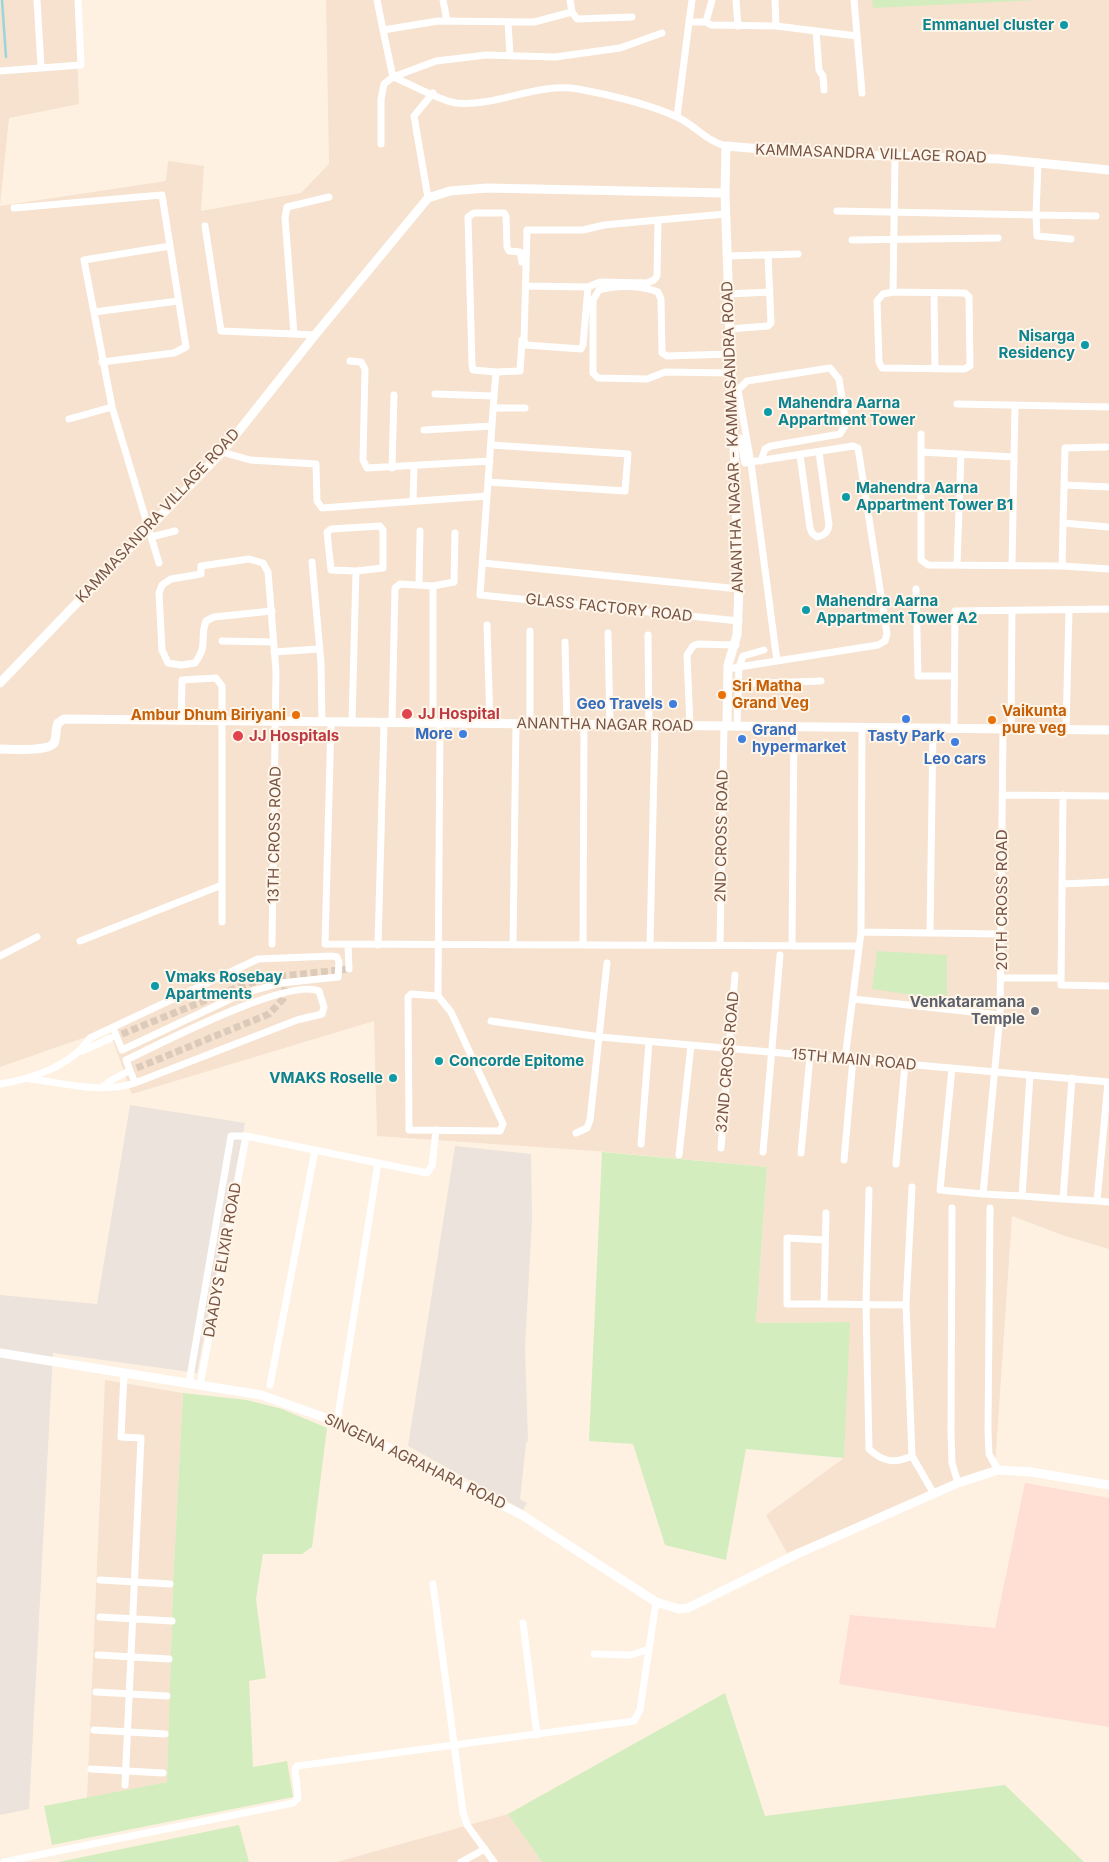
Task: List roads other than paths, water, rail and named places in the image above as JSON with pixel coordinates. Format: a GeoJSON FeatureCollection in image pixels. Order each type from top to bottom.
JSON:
{"type":"FeatureCollection","features":[{"type":"Feature","properties":{"kind":"street"},"geometry":{"type":"LineString","coordinates":[[37,0],[41,66]]}},
{"type":"Feature","properties":{"kind":"street"},"geometry":{"type":"LineString","coordinates":[[0,71],[41,66],[81,65],[78,0]]}},
{"type":"Feature","properties":{"kind":"street"},"geometry":{"type":"LineString","coordinates":[[377,0],[393,76]]}},
{"type":"Feature","properties":{"kind":"street"},"geometry":{"type":"LineString","coordinates":[[443,0],[447,21]]}},
{"type":"Feature","properties":{"kind":"street"},"geometry":{"type":"LineString","coordinates":[[570,0],[572,12],[576,19],[632,17]]}},
{"type":"Feature","properties":{"kind":"street"},"geometry":{"type":"LineString","coordinates":[[677,117],[692,0]]}},
{"type":"Feature","properties":{"kind":"street"},"geometry":{"type":"LineString","coordinates":[[706,22],[712,0]]}},
{"type":"Feature","properties":{"kind":"street"},"geometry":{"type":"LineString","coordinates":[[736,0],[738,26]]}},
{"type":"Feature","properties":{"kind":"street"},"geometry":{"type":"LineString","coordinates":[[774,0],[776,26]]}},
{"type":"Feature","properties":{"kind":"street"},"geometry":{"type":"LineString","coordinates":[[854,0],[862,93]]}},
{"type":"Feature","properties":{"kind":"street"},"geometry":{"type":"LineString","coordinates":[[383,30],[447,21],[534,22],[572,12]]}},
{"type":"Feature","properties":{"kind":"street"},"geometry":{"type":"LineString","coordinates":[[508,22],[510,56]]}},
{"type":"Feature","properties":{"kind":"street"},"geometry":{"type":"LineString","coordinates":[[689,22],[706,22],[711,25],[776,26],[857,36]]}},
{"type":"Feature","properties":{"kind":"street"},"geometry":{"type":"LineString","coordinates":[[816,31],[824,90]]}},
{"type":"Feature","properties":{"kind":"street"},"geometry":{"type":"LineString","coordinates":[[381,144],[384,84],[393,76],[436,61],[486,55],[555,57],[620,48],[662,33]]}},
{"type":"Feature","properties":{"kind":"street","name":"KAMMASANDRA VILLAGE ROAD"},"geometry":{"type":"LineString","coordinates":[[393,76],[454,102],[473,103],[557,89],[575,89],[636,103],[677,117],[713,142],[726,146],[821,154],[896,155],[1038,162],[1109,170]]}},
{"type":"Feature","properties":{"kind":"street"},"geometry":{"type":"LineString","coordinates":[[433,93],[414,116],[428,198],[450,192],[487,188],[725,193]]}},
{"type":"Feature","properties":{"kind":"street","name":"ANANTHA NAGAR - KAMMASANDRA ROAD"},"geometry":{"type":"LineString","coordinates":[[725,726],[728,669],[736,645],[739,589],[725,193],[726,146]]}},
{"type":"Feature","properties":{"kind":"street"},"geometry":{"type":"LineString","coordinates":[[893,292],[896,155]]}},
{"type":"Feature","properties":{"kind":"street"},"geometry":{"type":"LineString","coordinates":[[1038,162],[1037,236],[1071,239]]}},
{"type":"Feature","properties":{"kind":"street"},"geometry":{"type":"LineString","coordinates":[[14,208],[162,195],[186,347],[174,353],[102,362]]}},
{"type":"Feature","properties":{"kind":"street"},"geometry":{"type":"LineString","coordinates":[[294,334],[285,218],[287,207],[329,197]]}},
{"type":"Feature","properties":{"kind":"street","name":"KAMMASANDRA VILLAGE ROAD"},"geometry":{"type":"LineString","coordinates":[[0,683],[222,452],[428,198]]}},
{"type":"Feature","properties":{"kind":"street"},"geometry":{"type":"LineString","coordinates":[[837,211],[1096,216]]}},
{"type":"Feature","properties":{"kind":"street"},"geometry":{"type":"LineString","coordinates":[[501,212],[506,216],[508,249],[522,254],[522,369],[518,373],[496,372],[473,370],[472,365],[468,217],[471,214],[501,212]]}},
{"type":"Feature","properties":{"kind":"street"},"geometry":{"type":"LineString","coordinates":[[588,287],[583,344],[577,350],[526,345],[524,340],[527,230],[583,230],[604,225],[726,214]]}},
{"type":"Feature","properties":{"kind":"street"},"geometry":{"type":"LineString","coordinates":[[526,286],[588,287],[600,282],[647,283],[654,280],[657,276],[658,220]]}},
{"type":"Feature","properties":{"kind":"street"},"geometry":{"type":"LineString","coordinates":[[205,226],[222,331],[315,335]]}},
{"type":"Feature","properties":{"kind":"street"},"geometry":{"type":"LineString","coordinates":[[852,240],[998,238]]}},
{"type":"Feature","properties":{"kind":"street"},"geometry":{"type":"LineString","coordinates":[[159,563],[112,407],[84,260],[170,246]]}},
{"type":"Feature","properties":{"kind":"street"},"geometry":{"type":"LineString","coordinates":[[727,256],[798,254]]}},
{"type":"Feature","properties":{"kind":"street"},"geometry":{"type":"LineString","coordinates":[[729,329],[768,326],[772,318],[768,255]]}},
{"type":"Feature","properties":{"kind":"street"},"geometry":{"type":"LineString","coordinates":[[730,354],[667,356],[662,353],[661,299],[658,292],[651,288],[611,287],[599,290],[593,300],[593,373],[598,378],[647,379],[665,372],[731,373]]}},
{"type":"Feature","properties":{"kind":"street"},"geometry":{"type":"LineString","coordinates":[[728,294],[770,292]]}},
{"type":"Feature","properties":{"kind":"street"},"geometry":{"type":"LineString","coordinates":[[893,292],[956,292],[964,293],[969,297],[970,366],[964,369],[934,370],[882,368],[879,362],[878,301],[883,294],[893,292]]}},
{"type":"Feature","properties":{"kind":"street"},"geometry":{"type":"LineString","coordinates":[[934,293],[934,370]]}},
{"type":"Feature","properties":{"kind":"street"},"geometry":{"type":"LineString","coordinates":[[94,312],[178,301]]}},
{"type":"Feature","properties":{"kind":"street"},"geometry":{"type":"LineString","coordinates":[[350,361],[362,362],[365,369],[364,465],[367,468],[490,461]]}},
{"type":"Feature","properties":{"kind":"street"},"geometry":{"type":"LineString","coordinates":[[761,460],[765,449],[771,446],[840,434],[845,430],[846,424],[840,379],[830,368],[747,381],[741,384],[738,390],[750,462],[777,661]]}},
{"type":"Feature","properties":{"kind":"street"},"geometry":{"type":"LineString","coordinates":[[483,563],[496,372]]}},
{"type":"Feature","properties":{"kind":"street"},"geometry":{"type":"LineString","coordinates":[[435,394],[494,396]]}},
{"type":"Feature","properties":{"kind":"street"},"geometry":{"type":"LineString","coordinates":[[392,468],[394,395]]}},
{"type":"Feature","properties":{"kind":"street"},"geometry":{"type":"LineString","coordinates":[[957,404],[1109,407]]}},
{"type":"Feature","properties":{"kind":"street"},"geometry":{"type":"LineString","coordinates":[[1012,566],[1015,405]]}},
{"type":"Feature","properties":{"kind":"street"},"geometry":{"type":"LineString","coordinates":[[70,419],[112,407]]}},
{"type":"Feature","properties":{"kind":"street"},"geometry":{"type":"LineString","coordinates":[[493,408],[525,408]]}},
{"type":"Feature","properties":{"kind":"street"},"geometry":{"type":"LineString","coordinates":[[424,430],[492,426]]}},
{"type":"Feature","properties":{"kind":"street"},"geometry":{"type":"LineString","coordinates":[[921,434],[921,560],[928,565],[1062,566],[1109,569]]}},
{"type":"Feature","properties":{"kind":"street"},"geometry":{"type":"LineString","coordinates":[[728,669],[878,645],[885,641],[887,634],[858,448],[853,446],[745,463],[743,461],[740,438],[733,436]]}},
{"type":"Feature","properties":{"kind":"street"},"geometry":{"type":"LineString","coordinates":[[488,482],[625,491],[628,454],[491,445]]}},
{"type":"Feature","properties":{"kind":"street"},"geometry":{"type":"LineString","coordinates":[[1062,566],[1065,448],[1106,447]]}},
{"type":"Feature","properties":{"kind":"street"},"geometry":{"type":"LineString","coordinates":[[222,452],[250,460],[316,464],[317,501],[322,508],[487,496]]}},
{"type":"Feature","properties":{"kind":"street"},"geometry":{"type":"LineString","coordinates":[[800,455],[810,528],[817,537],[823,536],[828,531],[830,524],[819,452]]}},
{"type":"Feature","properties":{"kind":"street"},"geometry":{"type":"LineString","coordinates":[[921,452],[1014,457]]}},
{"type":"Feature","properties":{"kind":"street"},"geometry":{"type":"LineString","coordinates":[[957,565],[962,454]]}},
{"type":"Feature","properties":{"kind":"street"},"geometry":{"type":"LineString","coordinates":[[414,466],[414,501]]}},
{"type":"Feature","properties":{"kind":"street"},"geometry":{"type":"LineString","coordinates":[[1064,486],[1109,487]]}},
{"type":"Feature","properties":{"kind":"street"},"geometry":{"type":"LineString","coordinates":[[1063,523],[1109,527]]}},
{"type":"Feature","properties":{"kind":"street"},"geometry":{"type":"LineString","coordinates":[[380,526],[384,530],[383,568],[356,571],[331,570],[328,530],[380,526]]}},
{"type":"Feature","properties":{"kind":"street"},"geometry":{"type":"LineString","coordinates":[[151,537],[175,531]]}},
{"type":"Feature","properties":{"kind":"street"},"geometry":{"type":"LineString","coordinates":[[418,585],[420,532]]}},
{"type":"Feature","properties":{"kind":"street"},"geometry":{"type":"LineString","coordinates":[[378,944],[394,588],[400,584],[433,586],[454,582],[455,533]]}},
{"type":"Feature","properties":{"kind":"street","name":"13TH CROSS ROAD"},"geometry":{"type":"LineString","coordinates":[[272,610],[214,617],[206,621],[203,628],[204,650],[196,663],[181,665],[168,663],[162,650],[159,593],[162,585],[172,579],[201,574],[201,566],[249,559],[263,563],[268,572],[272,610],[277,722],[272,944]]}},
{"type":"Feature","properties":{"kind":"street"},"geometry":{"type":"LineString","coordinates":[[312,562],[326,722],[325,944],[858,946]]}},
{"type":"Feature","properties":{"kind":"street","name":"GLASS FACTORY ROAD"},"geometry":{"type":"LineString","coordinates":[[738,620],[480,595],[483,563],[739,589]]}},
{"type":"Feature","properties":{"kind":"street"},"geometry":{"type":"LineString","coordinates":[[352,722],[356,571]]}},
{"type":"Feature","properties":{"kind":"street"},"geometry":{"type":"LineString","coordinates":[[433,586],[437,723],[438,996],[451,1012],[504,1124],[500,1131],[409,1130],[408,997],[411,994],[438,996]]}},
{"type":"Feature","properties":{"kind":"street"},"geometry":{"type":"LineString","coordinates":[[916,589],[918,676],[954,676]]}},
{"type":"Feature","properties":{"kind":"street"},"geometry":{"type":"LineString","coordinates":[[954,728],[955,611],[1109,609]]}},
{"type":"Feature","properties":{"kind":"street"},"geometry":{"type":"LineString","coordinates":[[1066,729],[1069,610]]}},
{"type":"Feature","properties":{"kind":"street","name":"20TH CROSS ROAD"},"geometry":{"type":"LineString","coordinates":[[983,1194],[1000,1015],[1002,795],[1012,611]]}},
{"type":"Feature","properties":{"kind":"street"},"geometry":{"type":"LineString","coordinates":[[487,625],[490,724]]}},
{"type":"Feature","properties":{"kind":"street"},"geometry":{"type":"LineString","coordinates":[[530,631],[530,724]]}},
{"type":"Feature","properties":{"kind":"street"},"geometry":{"type":"LineString","coordinates":[[608,632],[610,725]]}},
{"type":"Feature","properties":{"kind":"street"},"geometry":{"type":"LineString","coordinates":[[648,635],[652,725],[650,945]]}},
{"type":"Feature","properties":{"kind":"street"},"geometry":{"type":"LineString","coordinates":[[222,641],[273,642]]}},
{"type":"Feature","properties":{"kind":"street"},"geometry":{"type":"LineString","coordinates":[[565,642],[566,724]]}},
{"type":"Feature","properties":{"kind":"street"},"geometry":{"type":"LineString","coordinates":[[690,726],[688,654],[692,646],[698,644],[736,645]]}},
{"type":"Feature","properties":{"kind":"street"},"geometry":{"type":"LineString","coordinates":[[274,652],[319,649]]}},
{"type":"Feature","properties":{"kind":"street"},"geometry":{"type":"LineString","coordinates":[[737,726],[739,667],[743,656],[764,650]]}},
{"type":"Feature","properties":{"kind":"street"},"geometry":{"type":"LineString","coordinates":[[181,721],[182,680],[216,678],[222,686],[222,922]]}},
{"type":"Feature","properties":{"kind":"street"},"geometry":{"type":"LineString","coordinates":[[738,684],[821,681]]}},
{"type":"Feature","properties":{"kind":"street","name":"ANANTHA NAGAR ROAD"},"geometry":{"type":"LineString","coordinates":[[0,749],[44,748],[51,746],[55,740],[58,723],[64,719],[1109,730]]}},
{"type":"Feature","properties":{"kind":"street"},"geometry":{"type":"LineString","coordinates":[[513,945],[516,724]]}},
{"type":"Feature","properties":{"kind":"street"},"geometry":{"type":"LineString","coordinates":[[583,945],[584,725]]}},
{"type":"Feature","properties":{"kind":"street","name":"2ND CROSS ROAD"},"geometry":{"type":"LineString","coordinates":[[720,945],[725,726]]}},
{"type":"Feature","properties":{"kind":"street"},"geometry":{"type":"LineString","coordinates":[[792,946],[794,726]]}},
{"type":"Feature","properties":{"kind":"street"},"geometry":{"type":"LineString","coordinates":[[845,1059],[861,932],[862,727]]}},
{"type":"Feature","properties":{"kind":"street"},"geometry":{"type":"LineString","coordinates":[[930,932],[933,728]]}},
{"type":"Feature","properties":{"kind":"street"},"geometry":{"type":"LineString","coordinates":[[1002,795],[1109,796]]}},
{"type":"Feature","properties":{"kind":"street"},"geometry":{"type":"LineString","coordinates":[[1063,795],[1061,985],[1109,986]]}},
{"type":"Feature","properties":{"kind":"street"},"geometry":{"type":"LineString","coordinates":[[1062,884],[1109,882]]}},
{"type":"Feature","properties":{"kind":"street"},"geometry":{"type":"LineString","coordinates":[[80,941],[222,885]]}},
{"type":"Feature","properties":{"kind":"street"},"geometry":{"type":"LineString","coordinates":[[861,932],[1001,934]]}},
{"type":"Feature","properties":{"kind":"street"},"geometry":{"type":"LineString","coordinates":[[0,956],[36,937]]}},
{"type":"Feature","properties":{"kind":"street"},"geometry":{"type":"LineString","coordinates":[[348,945],[349,969]]}},
{"type":"Feature","properties":{"kind":"street"},"geometry":{"type":"LineString","coordinates":[[763,1152],[770,1052],[780,955]]}},
{"type":"Feature","properties":{"kind":"street"},"geometry":{"type":"LineString","coordinates":[[81,1052],[90,1038],[258,959],[337,957],[340,973],[338,978],[281,983],[241,994],[122,1050],[113,1028]]}},
{"type":"Feature","properties":{"kind":"street"},"geometry":{"type":"LineString","coordinates":[[576,1133],[587,1128],[590,1120],[607,963]]}},
{"type":"Feature","properties":{"kind":"street","name":"32ND CROSS ROAD"},"geometry":{"type":"LineString","coordinates":[[721,1148],[728,1048],[736,975]]}},
{"type":"Feature","properties":{"kind":"street"},"geometry":{"type":"LineString","coordinates":[[1001,978],[1057,978]]}},
{"type":"Feature","properties":{"kind":"street"},"geometry":{"type":"LineString","coordinates":[[298,982],[299,990]]}},
{"type":"Feature","properties":{"kind":"street"},"geometry":{"type":"LineString","coordinates":[[0,1084],[30,1079],[102,1088],[125,1086],[135,1083],[288,1024],[322,1014],[324,1007],[319,991],[314,989],[284,992],[241,1007],[126,1060],[135,1083]]}},
{"type":"Feature","properties":{"kind":"street"},"geometry":{"type":"LineString","coordinates":[[852,999],[1000,1015]]}},
{"type":"Feature","properties":{"kind":"street","name":"15TH MAIN ROAD"},"geometry":{"type":"LineString","coordinates":[[491,1022],[600,1038],[1109,1082]]}},
{"type":"Feature","properties":{"kind":"street"},"geometry":{"type":"LineString","coordinates":[[30,1079],[111,1038]]}},
{"type":"Feature","properties":{"kind":"street"},"geometry":{"type":"LineString","coordinates":[[641,1144],[649,1042]]}},
{"type":"Feature","properties":{"kind":"street"},"geometry":{"type":"LineString","coordinates":[[679,1155],[691,1045]]}},
{"type":"Feature","properties":{"kind":"street"},"geometry":{"type":"LineString","coordinates":[[801,1153],[810,1056]]}},
{"type":"Feature","properties":{"kind":"street"},"geometry":{"type":"LineString","coordinates":[[844,1160],[853,1059]]}},
{"type":"Feature","properties":{"kind":"street"},"geometry":{"type":"LineString","coordinates":[[896,1164],[905,1064]]}},
{"type":"Feature","properties":{"kind":"street"},"geometry":{"type":"LineString","coordinates":[[952,1068],[940,1190],[1109,1202]]}},
{"type":"Feature","properties":{"kind":"street"},"geometry":{"type":"LineString","coordinates":[[102,1088],[110,1081],[127,1072]]}},
{"type":"Feature","properties":{"kind":"street"},"geometry":{"type":"LineString","coordinates":[[1022,1196],[1030,1075]]}},
{"type":"Feature","properties":{"kind":"street"},"geometry":{"type":"LineString","coordinates":[[1063,1199],[1072,1078]]}},
{"type":"Feature","properties":{"kind":"street"},"geometry":{"type":"LineString","coordinates":[[1097,1201],[1109,1082]]}},
{"type":"Feature","properties":{"kind":"street"},"geometry":{"type":"LineString","coordinates":[[246,1136],[427,1173],[432,1166],[436,1130]]}},
{"type":"Feature","properties":{"kind":"street","name":"DAADYS ELIXIR ROAD"},"geometry":{"type":"LineString","coordinates":[[189,1383],[231,1136],[246,1136],[200,1385]]}},
{"type":"Feature","properties":{"kind":"street"},"geometry":{"type":"LineString","coordinates":[[270,1384],[315,1150]]}},
{"type":"Feature","properties":{"kind":"street"},"geometry":{"type":"LineString","coordinates":[[337,1422],[378,1163]]}},
{"type":"Feature","properties":{"kind":"street"},"geometry":{"type":"LineString","coordinates":[[912,1187],[906,1305],[912,1456],[934,1494],[998,1470],[1031,1472],[1109,1485]]}},
{"type":"Feature","properties":{"kind":"street"},"geometry":{"type":"LineString","coordinates":[[869,1190],[866,1305],[869,1449],[878,1458],[889,1462],[912,1456]]}},
{"type":"Feature","properties":{"kind":"street"},"geometry":{"type":"LineString","coordinates":[[952,1208],[950,1433],[952,1464],[958,1484]]}},
{"type":"Feature","properties":{"kind":"street"},"geometry":{"type":"LineString","coordinates":[[990,1208],[988,1431],[989,1454],[998,1470]]}},
{"type":"Feature","properties":{"kind":"street"},"geometry":{"type":"LineString","coordinates":[[824,1304],[826,1213]]}},
{"type":"Feature","properties":{"kind":"street"},"geometry":{"type":"LineString","coordinates":[[825,1240],[788,1238],[787,1304],[906,1305]]}},
{"type":"Feature","properties":{"kind":"street","name":"SINGENA AGRAHARA ROAD"},"geometry":{"type":"LineString","coordinates":[[0,1353],[261,1395],[337,1422],[522,1514],[656,1602],[679,1609],[688,1608],[797,1554],[934,1494]]}},
{"type":"Feature","properties":{"kind":"street"},"geometry":{"type":"LineString","coordinates":[[124,1373],[121,1437],[141,1438],[125,1785]]}},
{"type":"Feature","properties":{"kind":"street"},"geometry":{"type":"LineString","coordinates":[[100,1580],[170,1584]]}},
{"type":"Feature","properties":{"kind":"street"},"geometry":{"type":"LineString","coordinates":[[433,1584],[455,1745],[462,1812],[467,1826],[494,1862]]}},
{"type":"Feature","properties":{"kind":"street"},"geometry":{"type":"LineString","coordinates":[[4,1862],[293,1803],[298,1798],[296,1766],[634,1721],[640,1710],[656,1602]]}},
{"type":"Feature","properties":{"kind":"street"},"geometry":{"type":"LineString","coordinates":[[100,1617],[172,1621]]}},
{"type":"Feature","properties":{"kind":"street"},"geometry":{"type":"LineString","coordinates":[[523,1624],[537,1735]]}},
{"type":"Feature","properties":{"kind":"street"},"geometry":{"type":"LineString","coordinates":[[594,1654],[631,1654],[649,1649]]}},
{"type":"Feature","properties":{"kind":"street"},"geometry":{"type":"LineString","coordinates":[[98,1655],[169,1659]]}},
{"type":"Feature","properties":{"kind":"street"},"geometry":{"type":"LineString","coordinates":[[96,1692],[167,1696]]}},
{"type":"Feature","properties":{"kind":"street"},"geometry":{"type":"LineString","coordinates":[[94,1730],[165,1734]]}},
{"type":"Feature","properties":{"kind":"street"},"geometry":{"type":"LineString","coordinates":[[91,1769],[163,1773]]}},
{"type":"Feature","properties":{"kind":"street"},"geometry":{"type":"LineString","coordinates":[[461,1862],[485,1848]]}},
{"type":"Feature","properties":{"kind":"waterway"},"geometry":{"type":"LineString","coordinates":[[2,0],[6,57]]}},
{"type":"Feature","properties":{"kind":"tunnel"},"geometry":{"type":"LineString","coordinates":[[112,1038],[246,984],[282,976],[349,969]]}},
{"type":"Feature","properties":{"kind":"tunnel"},"geometry":{"type":"LineString","coordinates":[[127,1072],[269,1014],[283,999],[287,979]]}},
{"type":"Feature","properties":{"kind":"place","name":"Emmanuel cluster"},"geometry":{"type":"Point","coordinates":[1064,25]}},
{"type":"Feature","properties":{"kind":"place","name":"Nisarga Residency"},"geometry":{"type":"Point","coordinates":[1085,345]}},
{"type":"Feature","properties":{"kind":"place","name":"Mahendra Aarna Appartment Tower"},"geometry":{"type":"Point","coordinates":[768,412]}},
{"type":"Feature","properties":{"kind":"place","name":"Mahendra Aarna Appartment Tower B1"},"geometry":{"type":"Point","coordinates":[846,497]}},
{"type":"Feature","properties":{"kind":"place","name":"Mahendra Aarna Appartment Tower A2"},"geometry":{"type":"Point","coordinates":[806,610]}},
{"type":"Feature","properties":{"kind":"place","name":"Sri Matha Grand Veg"},"geometry":{"type":"Point","coordinates":[722,695]}},
{"type":"Feature","properties":{"kind":"place","name":"Geo Travels"},"geometry":{"type":"Point","coordinates":[673,704]}},
{"type":"Feature","properties":{"kind":"place","name":"JJ Hospital"},"geometry":{"type":"Point","coordinates":[407,714]}},
{"type":"Feature","properties":{"kind":"place","name":"Ambur Dhum Biriyani"},"geometry":{"type":"Point","coordinates":[296,715]}},
{"type":"Feature","properties":{"kind":"place","name":"Tasty Park"},"geometry":{"type":"Point","coordinates":[906,719]}},
{"type":"Feature","properties":{"kind":"place","name":"Vaikunta pure veg"},"geometry":{"type":"Point","coordinates":[992,720]}},
{"type":"Feature","properties":{"kind":"place","name":"More"},"geometry":{"type":"Point","coordinates":[463,734]}},
{"type":"Feature","properties":{"kind":"place","name":"JJ Hospitals"},"geometry":{"type":"Point","coordinates":[238,736]}},
{"type":"Feature","properties":{"kind":"place","name":"Grand hypermarket"},"geometry":{"type":"Point","coordinates":[742,739]}},
{"type":"Feature","properties":{"kind":"place","name":"Leo cars"},"geometry":{"type":"Point","coordinates":[955,742]}},
{"type":"Feature","properties":{"kind":"place","name":"Vmaks Rosebay Apartments"},"geometry":{"type":"Point","coordinates":[155,986]}},
{"type":"Feature","properties":{"kind":"place","name":"Venkataramana Temple"},"geometry":{"type":"Point","coordinates":[1035,1011]}},
{"type":"Feature","properties":{"kind":"place","name":"Concorde Epitome"},"geometry":{"type":"Point","coordinates":[439,1061]}},
{"type":"Feature","properties":{"kind":"place","name":"VMAKS Roselle"},"geometry":{"type":"Point","coordinates":[393,1078]}}]}
